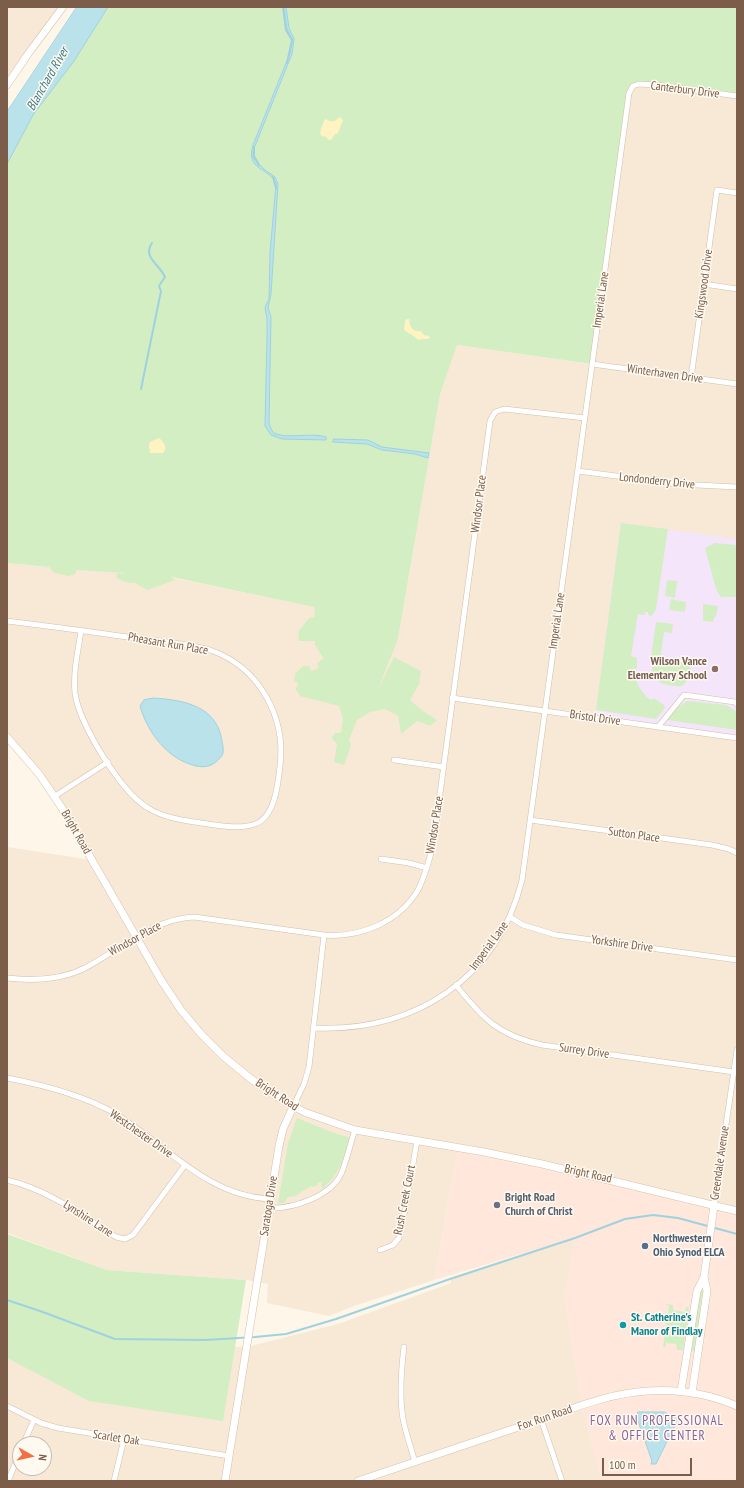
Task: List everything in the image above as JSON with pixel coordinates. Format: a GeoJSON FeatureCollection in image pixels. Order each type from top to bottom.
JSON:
{"type":"FeatureCollection","features":[{"type":"Feature","properties":{"kind":"street"},"geometry":{"type":"LineString","coordinates":[[7,85],[63,7]]}},
{"type":"Feature","properties":{"kind":"street","name":"Canterbury Drive"},"geometry":{"type":"LineString","coordinates":[[633,86],[639,84],[657,85],[737,96]]}},
{"type":"Feature","properties":{"kind":"street","name":"Imperial Lane"},"geometry":{"type":"LineString","coordinates":[[314,1028],[347,1028],[370,1025],[394,1019],[427,1005],[469,974],[487,953],[510,917],[517,900],[522,880],[629,97],[633,86]]}},
{"type":"Feature","properties":{"kind":"street","name":"Kingswood Drive"},"geometry":{"type":"LineString","coordinates":[[691,378],[717,190],[737,192]]}},
{"type":"Feature","properties":{"kind":"street"},"geometry":{"type":"LineString","coordinates":[[704,284],[737,289]]}},
{"type":"Feature","properties":{"kind":"street","name":"Winterhaven Drive"},"geometry":{"type":"LineString","coordinates":[[592,364],[737,384]]}},
{"type":"Feature","properties":{"kind":"street","name":"Windsor Place"},"geometry":{"type":"LineString","coordinates":[[7,978],[36,979],[67,974],[84,968],[148,930],[170,920],[194,917],[324,935],[340,935],[357,933],[374,927],[390,918],[407,905],[421,883],[433,846],[488,430],[492,416],[495,412],[504,409],[585,418]]}},
{"type":"Feature","properties":{"kind":"street","name":"Londonderry Drive"},"geometry":{"type":"LineString","coordinates":[[578,471],[677,484],[737,488]]}},
{"type":"Feature","properties":{"kind":"street","name":"Pheasant Run Place"},"geometry":{"type":"LineString","coordinates":[[7,621],[193,646],[218,654],[241,667],[260,686],[273,709],[281,743],[281,757],[274,801],[266,816],[261,821],[249,825],[226,826],[168,817],[141,803],[128,791],[86,727],[77,702],[75,675],[81,631]]}},
{"type":"Feature","properties":{"kind":"street"},"geometry":{"type":"LineString","coordinates":[[658,727],[684,695],[735,702],[737,704]]}},
{"type":"Feature","properties":{"kind":"street","name":"Bristol Drive"},"geometry":{"type":"LineString","coordinates":[[452,698],[737,738]]}},
{"type":"Feature","properties":{"kind":"street","name":"Bright Road"},"geometry":{"type":"LineString","coordinates":[[7,737],[28,760],[54,796],[173,999],[201,1034],[237,1068],[293,1107],[335,1124],[355,1130],[496,1154],[737,1212]]}},
{"type":"Feature","properties":{"kind":"street"},"geometry":{"type":"LineString","coordinates":[[394,760],[444,767]]}},
{"type":"Feature","properties":{"kind":"street"},"geometry":{"type":"LineString","coordinates":[[54,796],[108,762]]}},
{"type":"Feature","properties":{"kind":"street","name":"Sutton Place"},"geometry":{"type":"LineString","coordinates":[[530,820],[712,845],[729,849],[737,853]]}},
{"type":"Feature","properties":{"kind":"street"},"geometry":{"type":"LineString","coordinates":[[381,859],[427,868]]}},
{"type":"Feature","properties":{"kind":"street","name":"Yorkshire Drive"},"geometry":{"type":"LineString","coordinates":[[510,917],[523,925],[556,935],[737,960]]}},
{"type":"Feature","properties":{"kind":"street","name":"Saratoga Drive"},"geometry":{"type":"LineString","coordinates":[[225,1481],[280,1142],[283,1129],[307,1076],[314,1028],[324,935]]}},
{"type":"Feature","properties":{"kind":"street","name":"Surrey Drive"},"geometry":{"type":"LineString","coordinates":[[456,985],[485,1019],[501,1031],[516,1038],[542,1045],[734,1072]]}},
{"type":"Feature","properties":{"kind":"street","name":"Greendale Avenue"},"geometry":{"type":"LineString","coordinates":[[692,1393],[707,1291],[704,1277],[709,1234],[737,1050]]}},
{"type":"Feature","properties":{"kind":"street","name":"Westchester Drive"},"geometry":{"type":"LineString","coordinates":[[7,1078],[63,1092],[110,1112],[144,1134],[185,1165],[220,1186],[246,1195],[270,1199]]}},
{"type":"Feature","properties":{"kind":"street"},"geometry":{"type":"LineString","coordinates":[[269,1208],[289,1207],[319,1196],[331,1186],[340,1175],[355,1130]]}},
{"type":"Feature","properties":{"kind":"street","name":"Rush Creek Court"},"geometry":{"type":"LineString","coordinates":[[380,1250],[393,1245],[400,1234],[417,1141]]}},
{"type":"Feature","properties":{"kind":"street","name":"Lynshire Lane"},"geometry":{"type":"LineString","coordinates":[[7,1180],[35,1189],[58,1199],[116,1237],[125,1239],[133,1235],[185,1165]]}},
{"type":"Feature","properties":{"kind":"street","name":"Greendale Avenue"},"geometry":{"type":"LineString","coordinates":[[681,1391],[697,1291],[704,1277]]}},
{"type":"Feature","properties":{"kind":"street"},"geometry":{"type":"LineString","coordinates":[[404,1347],[401,1401],[406,1432],[415,1462]]}},
{"type":"Feature","properties":{"kind":"street","name":"Fox Run Road"},"geometry":{"type":"LineString","coordinates":[[358,1481],[598,1400],[630,1392],[648,1390],[681,1391],[719,1399],[737,1406]]}},
{"type":"Feature","properties":{"kind":"street","name":"Scarlet Oak"},"geometry":{"type":"LineString","coordinates":[[7,1406],[34,1420],[58,1428],[229,1456]]}},
{"type":"Feature","properties":{"kind":"street"},"geometry":{"type":"LineString","coordinates":[[541,1419],[562,1481]]}},
{"type":"Feature","properties":{"kind":"street"},"geometry":{"type":"LineString","coordinates":[[27,1436],[34,1420]]}},
{"type":"Feature","properties":{"kind":"street"},"geometry":{"type":"LineString","coordinates":[[114,1481],[124,1439]]}},
{"type":"Feature","properties":{"kind":"street"},"geometry":{"type":"LineString","coordinates":[[8,1481],[12,1471]]}},
{"type":"Feature","properties":{"kind":"shaded area"},"geometry":{"type":"Polygon","coordinates":[[[7,7],[63,7],[7,85],[7,7]]]}},
{"type":"Feature","properties":{"kind":"shaded area"},"geometry":{"type":"Polygon","coordinates":[[[639,84],[737,96],[737,1211],[458,1147],[434,1280],[354,1306],[329,1316],[267,1303],[268,1284],[246,1280],[107,1270],[7,1233],[7,847],[92,860],[62,808],[7,737],[7,563],[159,575],[315,607],[315,645],[398,639],[440,395],[457,345],[592,364],[629,93],[633,86],[639,84]]]}},
{"type":"Feature","properties":{"kind":"shaded area"},"geometry":{"type":"Polygon","coordinates":[[[621,523],[737,539],[737,738],[595,719],[621,523]]]}},
{"type":"Feature","properties":{"kind":"shaded area"},"geometry":{"type":"Polygon","coordinates":[[[458,1147],[737,1211],[737,1481],[601,1481],[581,1406],[564,1299],[574,1238],[434,1280],[458,1147]]]}},
{"type":"Feature","properties":{"kind":"shaded area"},"geometry":{"type":"Polygon","coordinates":[[[575,1238],[564,1299],[737,1481],[7,1481],[7,1322],[113,1344],[247,1347],[338,1324],[451,1283],[450,1279],[575,1238]]]}},
{"type":"Feature","properties":{"kind":"green space"},"geometry":{"type":"Polygon","coordinates":[[[89,7],[737,7],[737,96],[657,85],[633,86],[629,93],[592,364],[457,345],[440,395],[398,639],[378,689],[394,657],[421,671],[419,684],[410,700],[437,720],[430,726],[417,721],[401,734],[398,716],[385,709],[370,712],[357,720],[349,740],[351,746],[344,765],[334,762],[337,744],[332,738],[335,733],[341,733],[343,718],[339,706],[300,696],[295,688],[298,686],[297,682],[294,681],[295,674],[303,666],[309,666],[311,671],[319,668],[317,664],[324,659],[315,645],[315,641],[299,641],[298,632],[309,618],[315,617],[314,607],[171,577],[175,580],[147,590],[135,583],[128,583],[116,578],[117,573],[124,573],[77,570],[75,574],[69,576],[54,573],[49,567],[7,563],[7,151],[89,7]]]}},
{"type":"Feature","properties":{"kind":"green space"},"geometry":{"type":"Polygon","coordinates":[[[621,523],[668,529],[656,609],[652,616],[648,615],[648,612],[645,612],[645,615],[638,614],[631,656],[637,658],[637,668],[632,670],[641,691],[651,700],[654,698],[664,705],[665,708],[656,719],[596,710],[621,523]]]}},
{"type":"Feature","properties":{"kind":"green space"},"geometry":{"type":"Polygon","coordinates":[[[715,543],[737,545],[737,597],[721,597],[716,589],[705,548],[715,543]]]}},
{"type":"Feature","properties":{"kind":"green space"},"geometry":{"type":"Polygon","coordinates":[[[667,580],[677,581],[675,598],[665,596],[667,580]]]}},
{"type":"Feature","properties":{"kind":"green space"},"geometry":{"type":"Polygon","coordinates":[[[671,599],[686,602],[685,612],[669,610],[671,599]]]}},
{"type":"Feature","properties":{"kind":"green space"},"geometry":{"type":"Polygon","coordinates":[[[703,604],[718,606],[713,622],[703,621],[703,604]]]}},
{"type":"Feature","properties":{"kind":"green space"},"geometry":{"type":"Polygon","coordinates":[[[656,622],[673,624],[672,633],[664,632],[660,661],[653,660],[651,657],[656,622]]]}},
{"type":"Feature","properties":{"kind":"green space"},"geometry":{"type":"Polygon","coordinates":[[[689,662],[691,664],[690,673],[686,682],[682,686],[673,686],[661,683],[654,676],[652,668],[655,664],[689,662]]]}},
{"type":"Feature","properties":{"kind":"green space"},"geometry":{"type":"Polygon","coordinates":[[[687,701],[726,705],[737,712],[737,730],[667,720],[677,708],[687,701]]]}},
{"type":"Feature","properties":{"kind":"green space"},"geometry":{"type":"Polygon","coordinates":[[[297,1118],[334,1133],[351,1138],[337,1172],[328,1184],[322,1189],[321,1182],[317,1183],[318,1185],[313,1187],[311,1186],[295,1196],[288,1197],[284,1203],[278,1203],[288,1143],[297,1118]]]}},
{"type":"Feature","properties":{"kind":"green space"},"geometry":{"type":"Polygon","coordinates":[[[7,1234],[107,1270],[246,1280],[223,1421],[89,1401],[7,1358],[7,1234]]]}},
{"type":"Feature","properties":{"kind":"green space"},"geometry":{"type":"Polygon","coordinates":[[[701,1289],[705,1291],[696,1352],[691,1351],[701,1289]]]}},
{"type":"Feature","properties":{"kind":"green space"},"geometry":{"type":"Polygon","coordinates":[[[666,1304],[673,1305],[673,1310],[685,1312],[686,1307],[689,1307],[683,1350],[677,1350],[676,1344],[666,1343],[666,1347],[663,1346],[669,1306],[666,1304]]]}},
{"type":"Feature","properties":{"kind":"sand"},"geometry":{"type":"Polygon","coordinates":[[[340,117],[343,120],[338,133],[335,134],[331,140],[320,134],[325,119],[335,121],[340,117]]]}},
{"type":"Feature","properties":{"kind":"sand"},"geometry":{"type":"Polygon","coordinates":[[[409,319],[411,327],[415,331],[421,331],[424,335],[429,336],[430,338],[418,340],[404,330],[405,321],[409,319]]]}},
{"type":"Feature","properties":{"kind":"sand"},"geometry":{"type":"Polygon","coordinates":[[[159,438],[165,445],[163,453],[150,453],[150,442],[159,438]]]}},
{"type":"Feature","properties":{"kind":"water","name":"Blanchard River"},"geometry":{"type":"Polygon","coordinates":[[[77,7],[108,7],[74,61],[33,115],[7,164],[7,112],[77,7]]]}},
{"type":"Feature","properties":{"kind":"water"},"geometry":{"type":"Polygon","coordinates":[[[284,7],[286,7],[289,28],[294,39],[292,54],[253,151],[253,158],[265,170],[275,177],[278,184],[271,294],[268,308],[271,317],[269,423],[273,432],[277,434],[290,436],[314,435],[326,437],[326,440],[282,439],[271,435],[265,426],[267,319],[265,307],[269,299],[270,253],[276,184],[269,174],[255,164],[252,160],[251,153],[290,53],[292,40],[287,29],[284,7]]]}},
{"type":"Feature","properties":{"kind":"water"},"geometry":{"type":"Polygon","coordinates":[[[334,439],[368,440],[382,447],[429,453],[428,458],[415,454],[382,450],[367,444],[333,442],[334,439]]]}},
{"type":"Feature","properties":{"kind":"water"},"geometry":{"type":"Polygon","coordinates":[[[154,698],[187,703],[206,713],[219,729],[223,748],[222,756],[212,765],[200,767],[186,763],[168,751],[160,744],[148,726],[140,706],[144,700],[154,698]]]}},
{"type":"Feature","properties":{"kind":"water"},"geometry":{"type":"Polygon","coordinates":[[[638,1412],[664,1412],[676,1418],[677,1421],[656,1464],[651,1464],[652,1461],[637,1418],[638,1412]]]}},
{"type":"Feature","properties":{"kind":"waterway"},"geometry":{"type":"LineString","coordinates":[[283,7],[286,30],[292,40],[287,63]]}},
{"type":"Feature","properties":{"kind":"waterway"},"geometry":{"type":"LineString","coordinates":[[254,147],[254,156],[259,165]]}},
{"type":"Feature","properties":{"kind":"waterway"},"geometry":{"type":"LineString","coordinates":[[273,177],[276,188]]}},
{"type":"Feature","properties":{"kind":"waterway"},"geometry":{"type":"LineString","coordinates":[[141,389],[161,291],[159,286],[165,277],[150,257],[149,248],[152,243]]}},
{"type":"Feature","properties":{"kind":"waterway"},"geometry":{"type":"LineString","coordinates":[[7,1300],[115,1339],[205,1340],[255,1337],[286,1334],[336,1319],[450,1279],[575,1238],[625,1219],[653,1215],[678,1218],[737,1234]]}},
{"type":"Feature","properties":{"kind":"place","name":"Wilson Vance Elementary School"},"geometry":{"type":"Point","coordinates":[715,669]}},
{"type":"Feature","properties":{"kind":"place","name":"Bright Road Church of Christ"},"geometry":{"type":"Point","coordinates":[497,1205]}},
{"type":"Feature","properties":{"kind":"place","name":"Northwestern Ohio Synod ELCA"},"geometry":{"type":"Point","coordinates":[645,1246]}},
{"type":"Feature","properties":{"kind":"place","name":"St. Catherine's Manor of Findlay"},"geometry":{"type":"Point","coordinates":[623,1325]}},
{"type":"Feature","properties":{"kind":"district","name":"FOX RUN PROFESSIONAL & OFFICE CENTER"},"geometry":{"type":"Point","coordinates":[657,1428]}}]}
